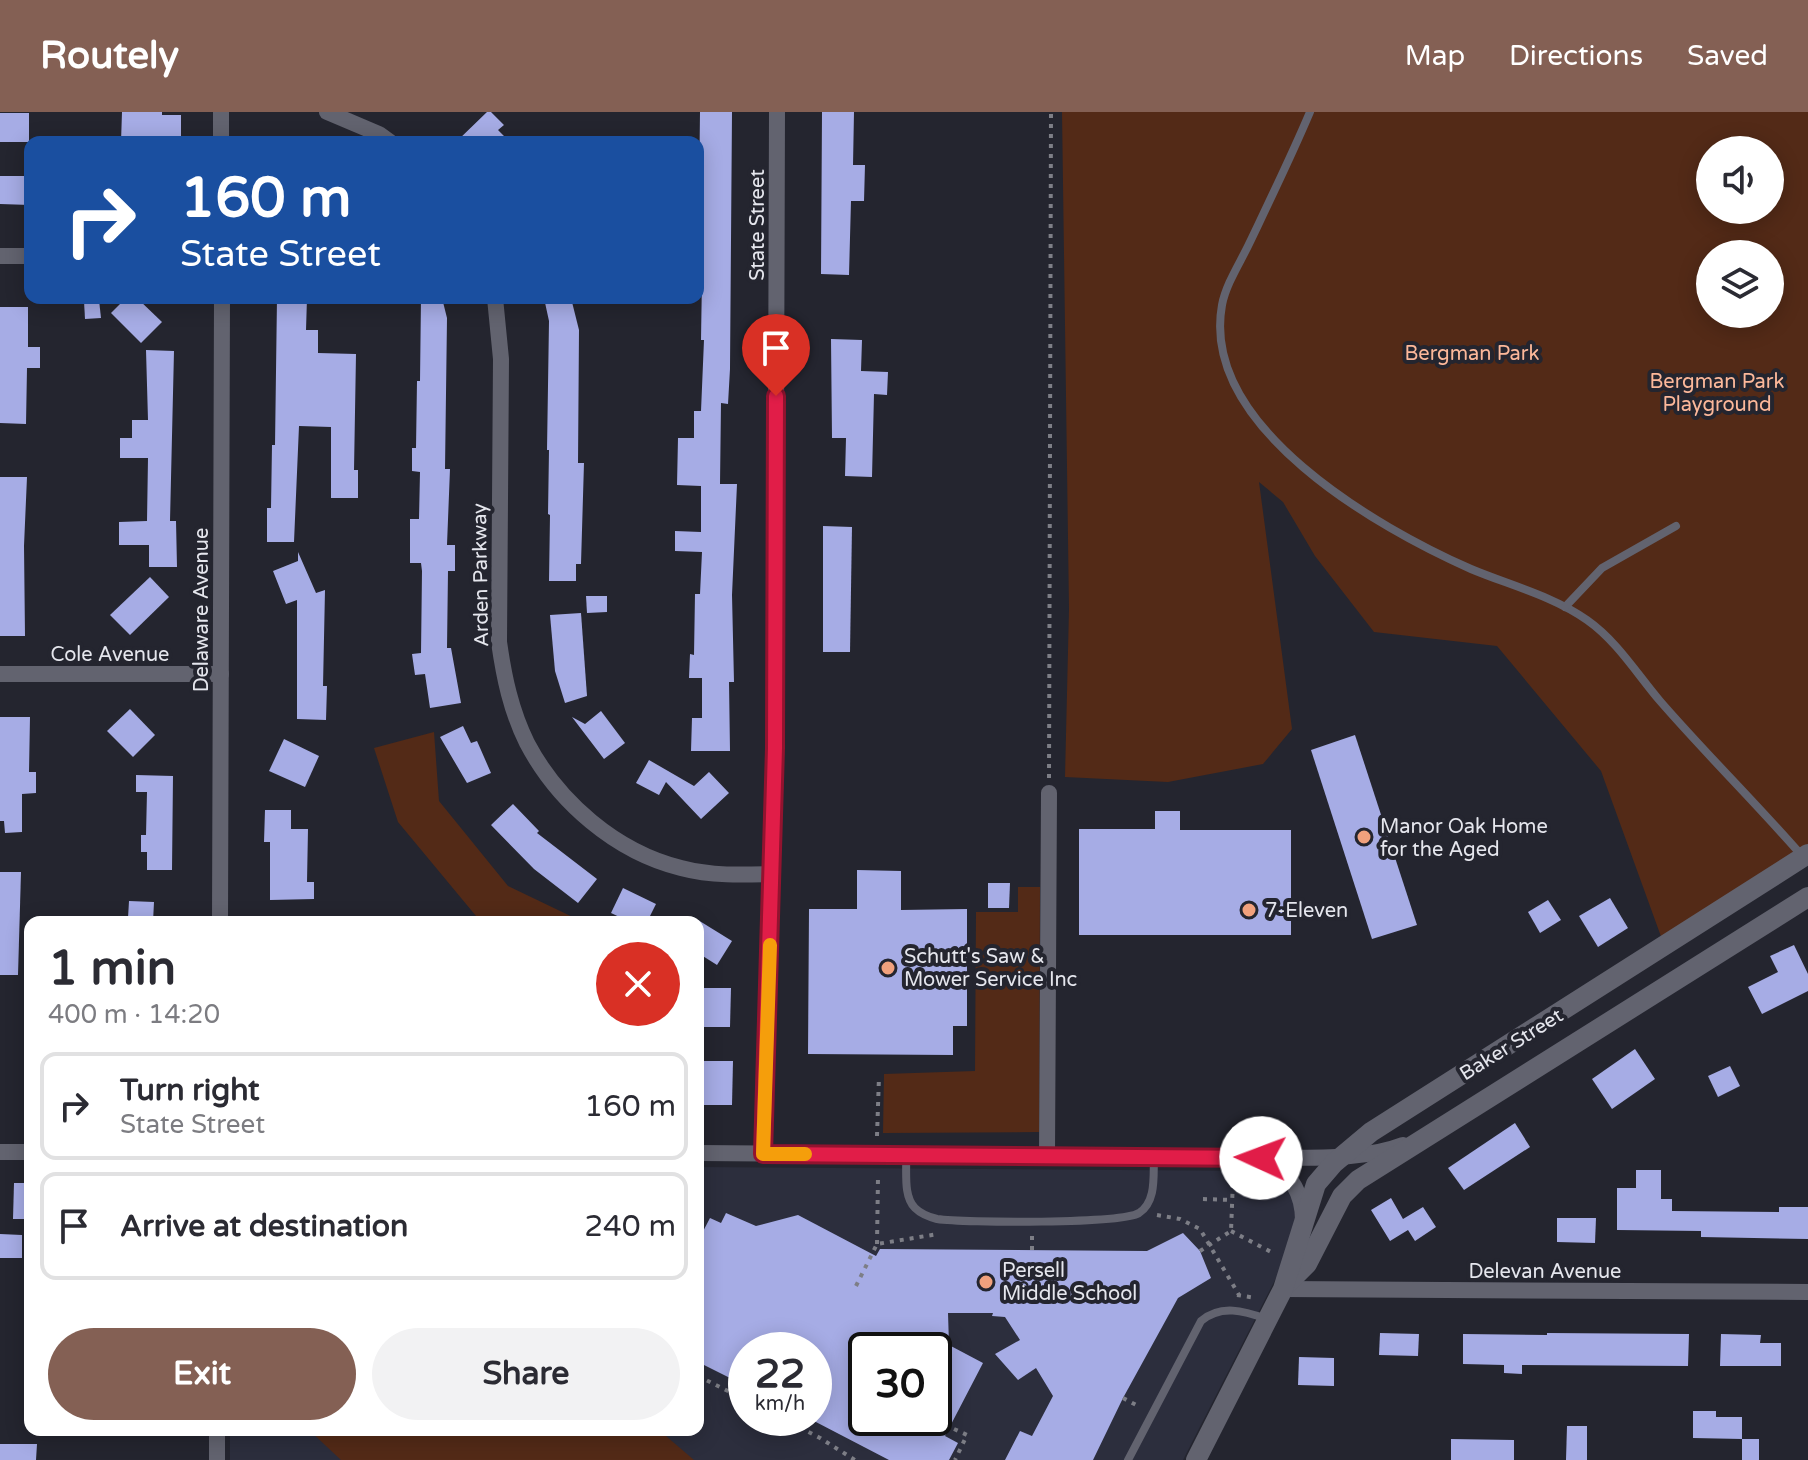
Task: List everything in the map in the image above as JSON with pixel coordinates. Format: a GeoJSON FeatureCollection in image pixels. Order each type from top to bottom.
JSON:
{"type":"FeatureCollection","features":[{"type":"Feature","properties":{"kind":"street"},"geometry":{"type":"LineString","coordinates":[[221,112],[221,136]]}},
{"type":"Feature","properties":{"kind":"street"},"geometry":{"type":"LineString","coordinates":[[327,112],[382,136]]}},
{"type":"Feature","properties":{"kind":"street","name":"State Street"},"geometry":{"type":"LineString","coordinates":[[763,1154],[773,874],[777,112]]}},
{"type":"Feature","properties":{"kind":"street"},"geometry":{"type":"LineString","coordinates":[[0,256],[24,256]]}},
{"type":"Feature","properties":{"kind":"street","name":"Delaware Avenue"},"geometry":{"type":"LineString","coordinates":[[220,916],[222,304]]}},
{"type":"Feature","properties":{"kind":"street","name":"Arden Parkway"},"geometry":{"type":"LineString","coordinates":[[496,304],[501,359],[499,642],[506,684],[528,744],[551,780],[579,811],[607,835],[655,860],[681,868],[723,875],[773,874]]}},
{"type":"Feature","properties":{"kind":"street","name":"Cole Avenue"},"geometry":{"type":"LineString","coordinates":[[0,674],[221,674]]}},
{"type":"Feature","properties":{"kind":"street"},"geometry":{"type":"LineString","coordinates":[[1047,1155],[1049,793]]}},
{"type":"Feature","properties":{"kind":"street","name":"Baker Street"},"geometry":{"type":"LineString","coordinates":[[1196,1460],[1283,1289],[1316,1184],[1343,1155],[1382,1125],[1806,858]]}},
{"type":"Feature","properties":{"kind":"street","name":"Baker Street"},"geometry":{"type":"LineString","coordinates":[[1283,1289],[1307,1264],[1342,1196],[1358,1180],[1808,897]]}},
{"type":"Feature","properties":{"kind":"street"},"geometry":{"type":"LineString","coordinates":[[704,1153],[1269,1158],[1387,1152],[1426,1137]]}},
{"type":"Feature","properties":{"kind":"street"},"geometry":{"type":"LineString","coordinates":[[0,1152],[24,1152]]}},
{"type":"Feature","properties":{"kind":"street"},"geometry":{"type":"LineString","coordinates":[[1269,1158],[1288,1173],[1294,1184],[1300,1197],[1303,1225]]}},
{"type":"Feature","properties":{"kind":"street","name":"Delevan Avenue"},"geometry":{"type":"LineString","coordinates":[[1283,1289],[1808,1292]]}},
{"type":"Feature","properties":{"kind":"street"},"geometry":{"type":"LineString","coordinates":[[217,1436],[217,1460]]}},
{"type":"Feature","properties":{"kind":"lane"},"geometry":{"type":"LineString","coordinates":[[1310,112],[1223,302],[1222,353],[1229,374],[1245,402],[1287,452],[1330,490],[1389,528],[1565,607],[1606,635],[1660,701],[1806,858]]}},
{"type":"Feature","properties":{"kind":"lane"},"geometry":{"type":"LineString","coordinates":[[1565,607],[1602,568],[1676,526]]}},
{"type":"Feature","properties":{"kind":"lane"},"geometry":{"type":"LineString","coordinates":[[906,1154],[909,1198],[913,1206],[926,1216],[953,1220],[1097,1221],[1129,1217],[1139,1213],[1152,1195],[1154,1156]]}},
{"type":"Feature","properties":{"kind":"lane"},"geometry":{"type":"LineString","coordinates":[[1128,1460],[1201,1321],[1217,1312],[1229,1310],[1267,1319]]}},
{"type":"Feature","properties":{"kind":"path"},"geometry":{"type":"LineString","coordinates":[[1049,793],[1051,112]]}},
{"type":"Feature","properties":{"kind":"path"},"geometry":{"type":"LineString","coordinates":[[876,1154],[879,1076]]}},
{"type":"Feature","properties":{"kind":"path"},"geometry":{"type":"LineString","coordinates":[[877,1244],[878,1177]]}},
{"type":"Feature","properties":{"kind":"path"},"geometry":{"type":"LineString","coordinates":[[1231,1231],[1233,1180]]}},
{"type":"Feature","properties":{"kind":"path"},"geometry":{"type":"LineString","coordinates":[[1203,1199],[1232,1200]]}},
{"type":"Feature","properties":{"kind":"path"},"geometry":{"type":"LineString","coordinates":[[1157,1215],[1180,1219],[1200,1229],[1239,1295],[1256,1298]]}},
{"type":"Feature","properties":{"kind":"path"},"geometry":{"type":"LineString","coordinates":[[1200,1251],[1231,1231]]}},
{"type":"Feature","properties":{"kind":"path"},"geometry":{"type":"LineString","coordinates":[[1231,1231],[1279,1255]]}},
{"type":"Feature","properties":{"kind":"path"},"geometry":{"type":"LineString","coordinates":[[1032,1234],[1032,1250]]}},
{"type":"Feature","properties":{"kind":"path"},"geometry":{"type":"LineString","coordinates":[[704,1379],[728,1391]]}},
{"type":"Feature","properties":{"kind":"path"},"geometry":{"type":"LineString","coordinates":[[1123,1398],[1138,1406]]}},
{"type":"Feature","properties":{"kind":"path"},"geometry":{"type":"LineString","coordinates":[[954,1429],[967,1435],[955,1460]]}},
{"type":"Feature","properties":{"kind":"path"},"geometry":{"type":"LineString","coordinates":[[816,1436],[855,1460]]}},
{"type":"Feature","properties":{"kind":"shaded area","name":"Persell Middle School"},"geometry":{"type":"Polygon","coordinates":[[[704,1167],[1263,1171],[1283,1181],[1291,1189],[1300,1231],[1183,1460],[230,1460],[230,1436],[704,1436],[704,1167]]]}},
{"type":"Feature","properties":{"kind":"green space","name":"Bergman Park"},"geometry":{"type":"Polygon","coordinates":[[[1062,112],[1808,112],[1808,850],[1663,942],[1601,771],[1497,646],[1374,632],[1315,556],[1283,502],[1259,482],[1292,729],[1263,764],[1168,782],[1065,777],[1069,609],[1062,112]]]}},
{"type":"Feature","properties":{"kind":"green space"},"geometry":{"type":"Polygon","coordinates":[[[434,732],[439,801],[508,886],[570,916],[476,916],[398,822],[374,748],[434,732]]]}},
{"type":"Feature","properties":{"kind":"green space"},"geometry":{"type":"Polygon","coordinates":[[[1018,887],[1040,887],[1039,1132],[883,1133],[884,1074],[975,1071],[976,912],[1018,912],[1018,887]]]}},
{"type":"Feature","properties":{"kind":"green space"},"geometry":{"type":"Polygon","coordinates":[[[315,1436],[666,1436],[694,1460],[341,1460],[315,1436]]]}},
{"type":"Feature","properties":{"kind":"building"},"geometry":{"type":"Polygon","coordinates":[[[122,112],[181,115],[181,136],[121,136],[122,112]]]}},
{"type":"Feature","properties":{"kind":"building"},"geometry":{"type":"Polygon","coordinates":[[[487,112],[491,112],[504,125],[498,130],[504,136],[462,136],[487,112]]]}},
{"type":"Feature","properties":{"kind":"building"},"geometry":{"type":"Polygon","coordinates":[[[700,112],[732,112],[730,369],[728,404],[721,403],[720,484],[737,484],[732,595],[734,682],[729,682],[730,751],[691,751],[692,718],[702,718],[702,678],[689,678],[690,654],[694,655],[695,594],[700,594],[702,552],[675,551],[675,531],[701,532],[701,486],[677,485],[678,438],[694,438],[694,411],[701,411],[704,136],[700,136],[700,112]]]}},
{"type":"Feature","properties":{"kind":"building"},"geometry":{"type":"Polygon","coordinates":[[[822,112],[854,112],[853,165],[865,165],[864,201],[851,201],[849,275],[821,274],[822,112]]]}},
{"type":"Feature","properties":{"kind":"building"},"geometry":{"type":"Polygon","coordinates":[[[0,113],[29,113],[29,136],[24,136],[24,142],[0,142],[0,113]]]}},
{"type":"Feature","properties":{"kind":"building"},"geometry":{"type":"Polygon","coordinates":[[[0,176],[24,176],[24,205],[0,204],[0,176]]]}},
{"type":"Feature","properties":{"kind":"building"},"geometry":{"type":"Polygon","coordinates":[[[84,304],[99,304],[101,318],[85,319],[84,304]]]}},
{"type":"Feature","properties":{"kind":"building"},"geometry":{"type":"Polygon","coordinates":[[[120,304],[143,304],[162,322],[141,343],[111,313],[120,304]]]}},
{"type":"Feature","properties":{"kind":"building"},"geometry":{"type":"Polygon","coordinates":[[[277,304],[307,304],[306,330],[318,330],[318,353],[356,354],[354,470],[358,470],[358,498],[331,498],[331,427],[299,426],[294,542],[267,542],[272,445],[275,445],[277,304]]]}},
{"type":"Feature","properties":{"kind":"building"},"geometry":{"type":"Polygon","coordinates":[[[421,304],[444,304],[447,318],[445,469],[450,469],[447,545],[455,545],[455,571],[448,571],[447,648],[451,648],[461,703],[430,708],[425,674],[415,675],[412,654],[421,653],[422,571],[421,563],[410,563],[410,519],[419,519],[420,472],[412,471],[412,448],[416,448],[417,381],[420,381],[421,304]]]}},
{"type":"Feature","properties":{"kind":"building"},"geometry":{"type":"Polygon","coordinates":[[[545,304],[572,304],[579,330],[578,463],[584,463],[581,564],[576,564],[576,581],[549,581],[549,321],[545,304]]]}},
{"type":"Feature","properties":{"kind":"building"},"geometry":{"type":"Polygon","coordinates":[[[0,307],[28,307],[28,347],[40,347],[40,368],[27,368],[26,424],[0,423],[0,307]]]}},
{"type":"Feature","properties":{"kind":"building"},"geometry":{"type":"Polygon","coordinates":[[[831,339],[862,340],[861,371],[888,372],[887,395],[874,394],[872,477],[845,476],[846,438],[832,438],[831,339]]]}},
{"type":"Feature","properties":{"kind":"building"},"geometry":{"type":"Polygon","coordinates":[[[146,350],[174,351],[170,521],[176,521],[177,567],[149,567],[149,545],[119,545],[119,522],[147,521],[148,458],[120,458],[120,438],[132,438],[132,420],[148,420],[146,350]]]}},
{"type":"Feature","properties":{"kind":"building"},"geometry":{"type":"Polygon","coordinates":[[[0,477],[27,477],[25,636],[0,636],[0,477]]]}},
{"type":"Feature","properties":{"kind":"building"},"geometry":{"type":"Polygon","coordinates":[[[823,526],[852,527],[850,652],[823,652],[823,526]]]}},
{"type":"Feature","properties":{"kind":"building"},"geometry":{"type":"Polygon","coordinates":[[[298,552],[316,593],[325,590],[323,686],[327,686],[326,720],[297,719],[297,600],[286,604],[273,571],[298,561],[298,552]]]}},
{"type":"Feature","properties":{"kind":"building"},"geometry":{"type":"Polygon","coordinates":[[[150,577],[169,597],[130,635],[110,615],[150,577]]]}},
{"type":"Feature","properties":{"kind":"building"},"geometry":{"type":"Polygon","coordinates":[[[586,596],[607,596],[607,612],[587,613],[586,596]]]}},
{"type":"Feature","properties":{"kind":"building"},"geometry":{"type":"Polygon","coordinates":[[[581,613],[587,696],[565,703],[555,671],[550,615],[581,613]]]}},
{"type":"Feature","properties":{"kind":"building"},"geometry":{"type":"Polygon","coordinates":[[[130,709],[155,735],[133,757],[107,731],[130,709]]]}},
{"type":"Feature","properties":{"kind":"building"},"geometry":{"type":"Polygon","coordinates":[[[601,711],[625,743],[604,759],[572,717],[585,724],[601,711]]]}},
{"type":"Feature","properties":{"kind":"building"},"geometry":{"type":"Polygon","coordinates":[[[0,717],[30,717],[29,772],[36,772],[36,793],[22,794],[22,832],[5,833],[4,821],[0,821],[0,717]]]}},
{"type":"Feature","properties":{"kind":"building"},"geometry":{"type":"Polygon","coordinates":[[[463,726],[471,743],[477,741],[491,773],[467,783],[440,737],[463,726]]]}},
{"type":"Feature","properties":{"kind":"building","name":"Manor Oak Home for the Aged"},"geometry":{"type":"Polygon","coordinates":[[[1355,735],[1417,925],[1372,939],[1311,750],[1355,735]]]}},
{"type":"Feature","properties":{"kind":"building"},"geometry":{"type":"Polygon","coordinates":[[[284,739],[319,756],[305,787],[269,771],[284,739]]]}},
{"type":"Feature","properties":{"kind":"building"},"geometry":{"type":"Polygon","coordinates":[[[649,760],[694,786],[709,772],[729,793],[701,819],[666,782],[659,795],[636,783],[649,760]]]}},
{"type":"Feature","properties":{"kind":"building"},"geometry":{"type":"Polygon","coordinates":[[[136,775],[173,776],[172,870],[147,870],[147,852],[141,852],[141,835],[146,835],[147,792],[136,792],[136,775]]]}},
{"type":"Feature","properties":{"kind":"building"},"geometry":{"type":"Polygon","coordinates":[[[513,804],[539,831],[537,833],[597,879],[578,903],[534,869],[491,825],[513,804]]]}},
{"type":"Feature","properties":{"kind":"building"},"geometry":{"type":"Polygon","coordinates":[[[265,810],[291,810],[291,829],[308,829],[307,882],[314,882],[314,899],[270,900],[270,842],[264,842],[265,810]]]}},
{"type":"Feature","properties":{"kind":"building"},"geometry":{"type":"Polygon","coordinates":[[[1155,811],[1180,811],[1180,830],[1291,830],[1291,935],[1079,935],[1079,829],[1155,829],[1155,811]]]}},
{"type":"Feature","properties":{"kind":"building","name":"Schutt's Saw & Mower Service Inc"},"geometry":{"type":"Polygon","coordinates":[[[857,870],[901,871],[901,910],[967,909],[967,1026],[953,1026],[953,1055],[808,1054],[809,909],[857,909],[857,870]]]}},
{"type":"Feature","properties":{"kind":"building"},"geometry":{"type":"Polygon","coordinates":[[[0,872],[21,872],[18,975],[0,975],[0,872]]]}},
{"type":"Feature","properties":{"kind":"building"},"geometry":{"type":"Polygon","coordinates":[[[988,883],[1010,883],[1009,908],[988,908],[988,883]]]}},
{"type":"Feature","properties":{"kind":"building"},"geometry":{"type":"Polygon","coordinates":[[[623,888],[656,904],[650,916],[617,916],[611,913],[623,888]]]}},
{"type":"Feature","properties":{"kind":"building"},"geometry":{"type":"Polygon","coordinates":[[[1610,898],[1628,928],[1598,947],[1579,916],[1610,898]]]}},
{"type":"Feature","properties":{"kind":"building"},"geometry":{"type":"Polygon","coordinates":[[[1548,900],[1561,920],[1540,933],[1528,912],[1548,900]]]}},
{"type":"Feature","properties":{"kind":"building"},"geometry":{"type":"Polygon","coordinates":[[[129,901],[154,902],[153,916],[128,916],[129,901]]]}},
{"type":"Feature","properties":{"kind":"building"},"geometry":{"type":"Polygon","coordinates":[[[704,924],[732,941],[717,965],[704,957],[704,924]]]}},
{"type":"Feature","properties":{"kind":"building"},"geometry":{"type":"Polygon","coordinates":[[[1794,945],[1808,974],[1808,991],[1762,1014],[1748,987],[1778,972],[1770,956],[1794,945]]]}},
{"type":"Feature","properties":{"kind":"building"},"geometry":{"type":"Polygon","coordinates":[[[704,988],[731,988],[730,1027],[704,1027],[704,988]]]}},
{"type":"Feature","properties":{"kind":"building"},"geometry":{"type":"Polygon","coordinates":[[[1635,1049],[1655,1079],[1612,1109],[1592,1079],[1635,1049]]]}},
{"type":"Feature","properties":{"kind":"building"},"geometry":{"type":"Polygon","coordinates":[[[704,1061],[733,1061],[732,1105],[704,1105],[704,1061]]]}},
{"type":"Feature","properties":{"kind":"building"},"geometry":{"type":"Polygon","coordinates":[[[1730,1066],[1740,1086],[1718,1097],[1708,1076],[1730,1066]]]}},
{"type":"Feature","properties":{"kind":"building"},"geometry":{"type":"Polygon","coordinates":[[[1515,1123],[1530,1147],[1464,1190],[1448,1168],[1515,1123]]]}},
{"type":"Feature","properties":{"kind":"building"},"geometry":{"type":"Polygon","coordinates":[[[1636,1170],[1661,1170],[1661,1199],[1672,1199],[1672,1211],[1779,1212],[1779,1207],[1808,1207],[1808,1239],[1701,1237],[1701,1231],[1617,1230],[1617,1188],[1636,1188],[1636,1170]]]}},
{"type":"Feature","properties":{"kind":"building"},"geometry":{"type":"Polygon","coordinates":[[[14,1183],[24,1183],[24,1219],[13,1219],[14,1183]]]}},
{"type":"Feature","properties":{"kind":"building"},"geometry":{"type":"Polygon","coordinates":[[[1391,1198],[1403,1219],[1423,1207],[1436,1227],[1415,1241],[1408,1230],[1390,1241],[1371,1210],[1391,1198]]]}},
{"type":"Feature","properties":{"kind":"building"},"geometry":{"type":"Polygon","coordinates":[[[726,1213],[756,1226],[798,1215],[876,1256],[880,1249],[1147,1251],[1183,1233],[1200,1251],[1211,1278],[1178,1298],[1093,1460],[1005,1460],[1020,1431],[1032,1436],[1053,1396],[1036,1368],[1018,1380],[995,1354],[1020,1340],[1005,1317],[992,1316],[993,1313],[948,1313],[949,1332],[848,1332],[848,1436],[945,1436],[958,1443],[949,1460],[889,1460],[832,1430],[832,1332],[728,1332],[728,1377],[704,1365],[704,1230],[710,1218],[721,1223],[726,1213]]]}},
{"type":"Feature","properties":{"kind":"building"},"geometry":{"type":"Polygon","coordinates":[[[1557,1218],[1596,1218],[1595,1243],[1557,1242],[1557,1218]]]}},
{"type":"Feature","properties":{"kind":"building"},"geometry":{"type":"Polygon","coordinates":[[[0,1234],[22,1235],[22,1258],[0,1258],[0,1234]]]}},
{"type":"Feature","properties":{"kind":"building"},"geometry":{"type":"Polygon","coordinates":[[[1380,1333],[1419,1334],[1418,1356],[1379,1355],[1380,1333]]]}},
{"type":"Feature","properties":{"kind":"building"},"geometry":{"type":"Polygon","coordinates":[[[1463,1334],[1689,1334],[1688,1366],[1522,1365],[1522,1374],[1504,1373],[1504,1365],[1463,1364],[1463,1334]]]}},
{"type":"Feature","properties":{"kind":"building"},"geometry":{"type":"Polygon","coordinates":[[[1721,1334],[1761,1335],[1760,1343],[1781,1343],[1781,1366],[1720,1366],[1721,1334]]]}},
{"type":"Feature","properties":{"kind":"building"},"geometry":{"type":"Polygon","coordinates":[[[952,1347],[983,1363],[952,1423],[952,1347]]]}},
{"type":"Feature","properties":{"kind":"building"},"geometry":{"type":"Polygon","coordinates":[[[1299,1357],[1334,1358],[1334,1386],[1298,1385],[1299,1357]]]}},
{"type":"Feature","properties":{"kind":"building"},"geometry":{"type":"Polygon","coordinates":[[[1693,1411],[1716,1411],[1716,1417],[1742,1417],[1742,1439],[1693,1438],[1693,1411]]]}},
{"type":"Feature","properties":{"kind":"building"},"geometry":{"type":"Polygon","coordinates":[[[1567,1426],[1587,1426],[1587,1460],[1566,1460],[1567,1426]]]}},
{"type":"Feature","properties":{"kind":"building"},"geometry":{"type":"Polygon","coordinates":[[[1451,1439],[1514,1440],[1514,1460],[1451,1460],[1451,1439]]]}},
{"type":"Feature","properties":{"kind":"building"},"geometry":{"type":"Polygon","coordinates":[[[1742,1439],[1759,1439],[1759,1460],[1742,1460],[1742,1439]]]}},
{"type":"Feature","properties":{"kind":"building"},"geometry":{"type":"Polygon","coordinates":[[[0,1444],[37,1444],[36,1460],[0,1460],[0,1444]]]}},
{"type":"Feature","properties":{"kind":"slow traffic"},"geometry":{"type":"LineString","coordinates":[[770,945],[763,1154],[805,1154]]}},
{"type":"Feature","properties":{"kind":"place","name":"Manor Oak Home for the Aged"},"geometry":{"type":"Point","coordinates":[1364,837]}},
{"type":"Feature","properties":{"kind":"place","name":"7-Eleven"},"geometry":{"type":"Point","coordinates":[1249,910]}},
{"type":"Feature","properties":{"kind":"place","name":"Schutt's Saw & Mower Service Inc"},"geometry":{"type":"Point","coordinates":[888,968]}},
{"type":"Feature","properties":{"kind":"place","name":"Persell Middle School"},"geometry":{"type":"Point","coordinates":[986,1282]}},
{"type":"Feature","properties":{"kind":"route"},"geometry":{"type":"LineString","coordinates":[[776,396],[773,874],[763,1154],[1261,1158]]}},
{"type":"Feature","properties":{"kind":"park label","name":"Bergman Park Playground"},"geometry":{"type":"Point","coordinates":[1717,392]}}]}
